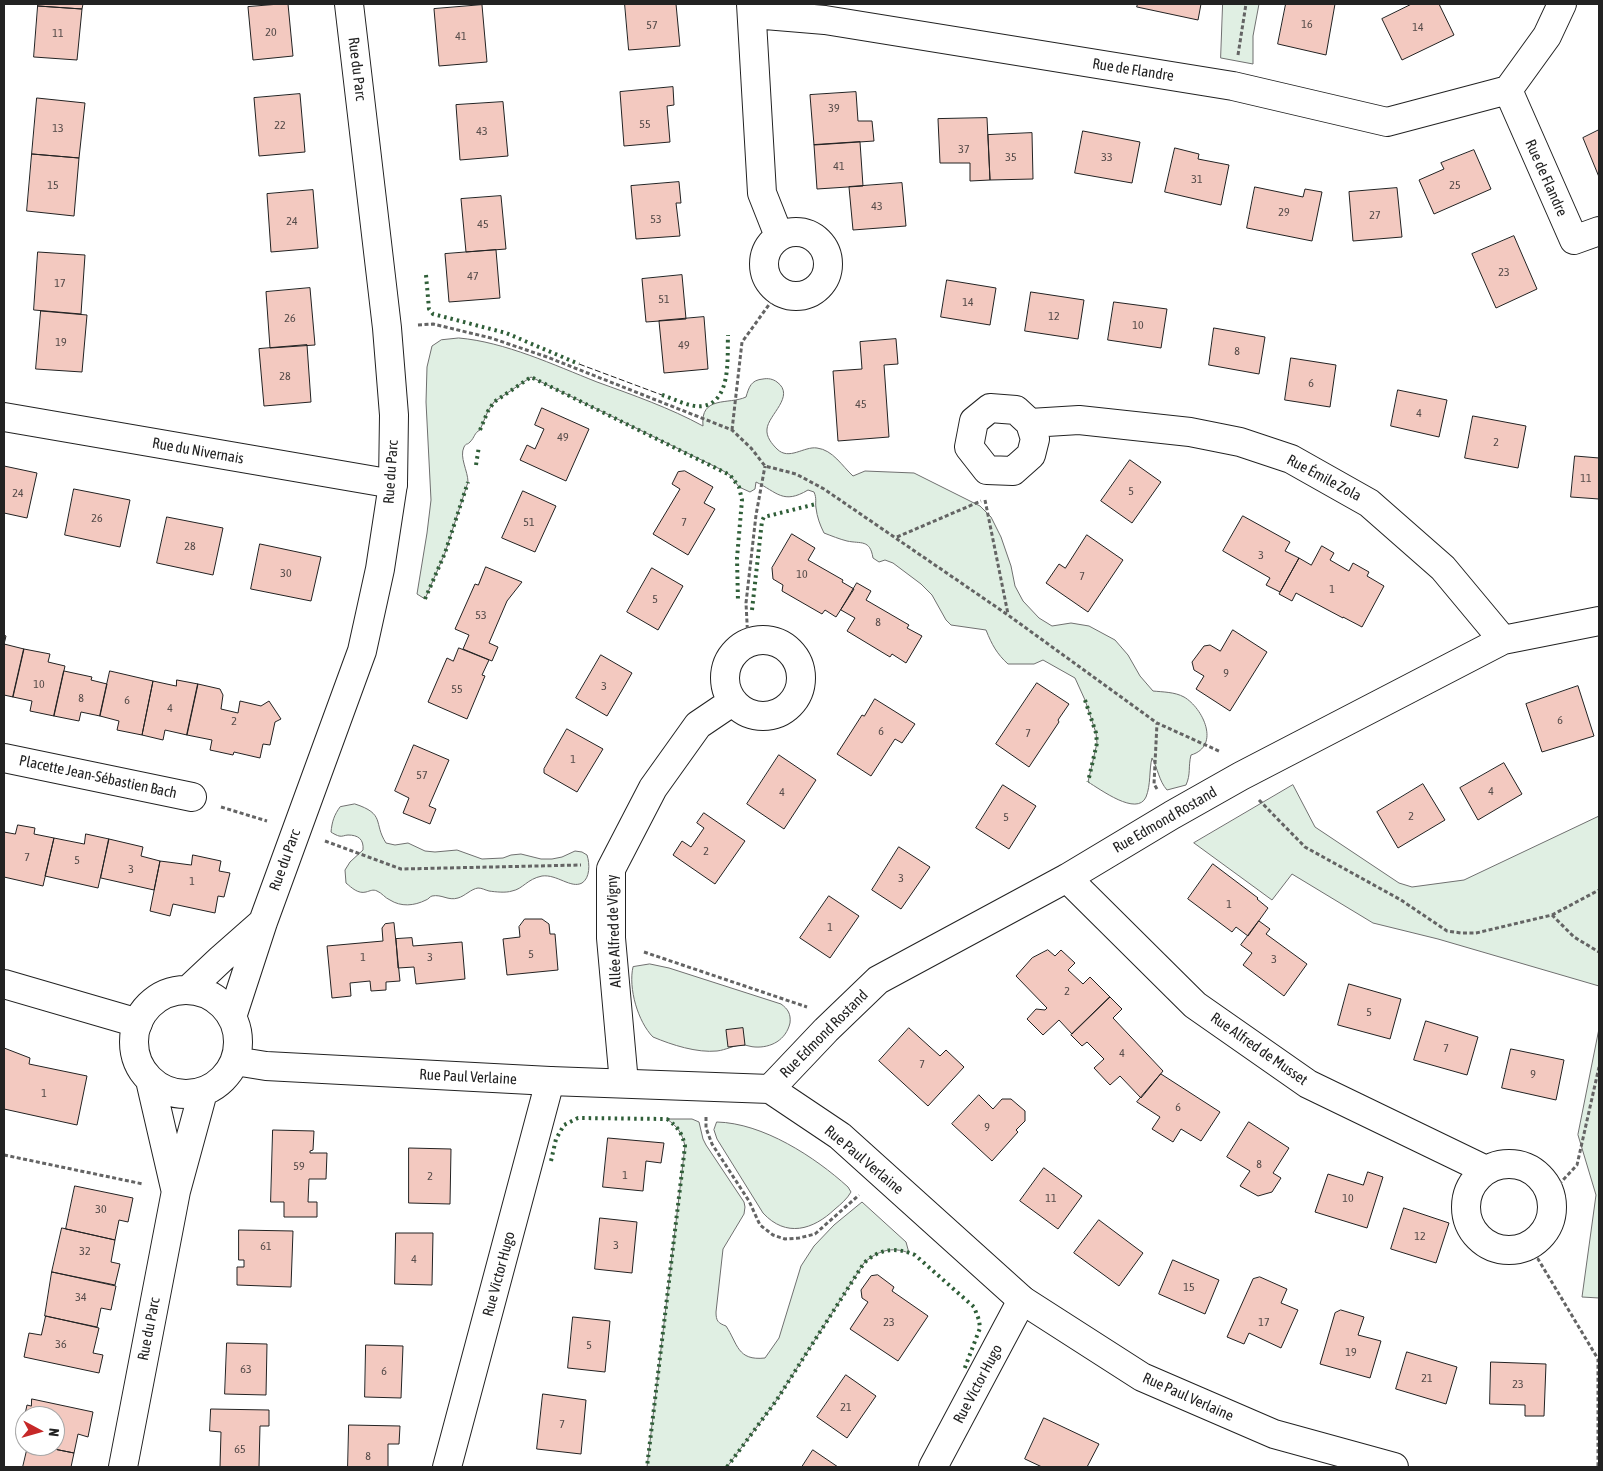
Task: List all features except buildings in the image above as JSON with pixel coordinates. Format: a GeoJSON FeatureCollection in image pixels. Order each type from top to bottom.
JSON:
{"type":"FeatureCollection","features":[{"type":"Feature","properties":{"kind":"street","name":"Rue du Parc"},"geometry":{"type":"LineString","coordinates":[[232,1016],[263,922],[362,651],[380,569],[393,484],[394,416],[387,328],[376,221],[349,4]]}},
{"type":"Feature","properties":{"kind":"street"},"geometry":{"type":"LineString","coordinates":[[1508,90],[1547,36],[1562,4]]}},
{"type":"Feature","properties":{"kind":"street","name":"Rue de Flandre"},"geometry":{"type":"LineString","coordinates":[[779,236],[762,193],[752,9],[1233,86],[1387,122],[1508,90],[1574,240],[1599,231]]}},
{"type":"Feature","properties":{"kind":"street"},"geometry":{"type":"LineString","coordinates":[[800,231],[810,234],[819,240],[828,258],[828,269],[825,279],[818,288],[799,296],[788,295],[778,291],[768,279],[764,263],[766,252],[771,242],[789,232],[800,231]]}},
{"type":"Feature","properties":{"kind":"street","name":"Rue du Nivernais"},"geometry":{"type":"LineString","coordinates":[[4,417],[393,484]]}},
{"type":"Feature","properties":{"kind":"street","name":"Rue Émile Zola"},"geometry":{"type":"LineString","coordinates":[[1030,423],[1079,420],[1190,432],[1240,442],[1291,459],[1369,503],[1443,568],[1503,640]]}},
{"type":"Feature","properties":{"kind":"street","name":"Rue Edmond Rostand"},"geometry":{"type":"LineString","coordinates":[[770,1089],[826,1030],[878,980],[1067,878],[1241,776],[1503,640],[1599,621]]}},
{"type":"Feature","properties":{"kind":"street"},"geometry":{"type":"LineString","coordinates":[[770,639],[788,648],[801,666],[801,689],[796,700],[781,713],[761,718],[742,711],[732,702],[726,692],[724,675],[726,665],[739,648],[748,642],[770,639]]}},
{"type":"Feature","properties":{"kind":"street","name":"Allée Alfred de Vigny"},"geometry":{"type":"LineString","coordinates":[[624,1083],[611,938],[611,869],[653,788],[698,724],[732,702]]}},
{"type":"Feature","properties":{"kind":"street","name":"Placette Jean-Sébastien Bach"},"geometry":{"type":"LineString","coordinates":[[4,758],[192,798]]}},
{"type":"Feature","properties":{"kind":"street","name":"Rue Alfred de Musset"},"geometry":{"type":"LineString","coordinates":[[1067,878],[1195,1005],[1300,1078],[1486,1170]]}},
{"type":"Feature","properties":{"kind":"street","name":"Rue du Parc"},"geometry":{"type":"LineString","coordinates":[[188,990],[263,922]]}},
{"type":"Feature","properties":{"kind":"street"},"geometry":{"type":"LineString","coordinates":[[4,984],[138,1023]]}},
{"type":"Feature","properties":{"kind":"street"},"geometry":{"type":"LineString","coordinates":[[188,990],[206,993],[221,1003],[232,1016],[237,1031],[238,1046],[235,1061],[228,1074],[217,1085],[203,1092],[175,1093],[162,1088],[150,1080],[140,1068],[135,1054],[134,1038],[138,1023],[146,1009],[158,998],[172,992],[188,990]]}},
{"type":"Feature","properties":{"kind":"street","name":"Rue Paul Verlaine"},"geometry":{"type":"LineString","coordinates":[[235,1061],[266,1066],[550,1081],[770,1089],[840,1136],[1022,1300],[1142,1377],[1274,1434],[1394,1467]]}},
{"type":"Feature","properties":{"kind":"street","name":"Rue du Parc"},"geometry":{"type":"LineString","coordinates":[[150,1080],[176,1191]]}},
{"type":"Feature","properties":{"kind":"street","name":"Rue Victor Hugo"},"geometry":{"type":"LineString","coordinates":[[447,1467],[550,1081]]}},
{"type":"Feature","properties":{"kind":"street","name":"Rue du Parc"},"geometry":{"type":"LineString","coordinates":[[123,1467],[176,1191],[203,1092]]}},
{"type":"Feature","properties":{"kind":"street"},"geometry":{"type":"LineString","coordinates":[[1517,1164],[1531,1170],[1543,1181],[1550,1194],[1552,1204],[1550,1219],[1544,1232],[1533,1243],[1521,1248],[1506,1250],[1487,1244],[1475,1234],[1468,1220],[1466,1204],[1469,1190],[1477,1177],[1486,1170],[1500,1165],[1517,1164]]}},
{"type":"Feature","properties":{"kind":"street","name":"Rue Victor Hugo"},"geometry":{"type":"LineString","coordinates":[[933,1467],[1022,1300]]}},
{"type":"Feature","properties":{"kind":"path"},"geometry":{"type":"LineString","coordinates":[[1233,86],[1246,4]]}},
{"type":"Feature","properties":{"kind":"path"},"geometry":{"type":"LineString","coordinates":[[732,430],[742,342],[778,291]]}},
{"type":"Feature","properties":{"kind":"path"},"geometry":{"type":"LineString","coordinates":[[387,328],[433,324],[491,338],[547,357],[732,430],[751,448],[765,466],[796,474],[824,488],[1008,615],[1157,724],[1220,751],[1262,804],[1305,847],[1401,900],[1447,930],[1461,933],[1476,933],[1552,915],[1599,890]]}},
{"type":"Feature","properties":{"kind":"path"},"geometry":{"type":"LineString","coordinates":[[748,642],[746,603],[756,515],[765,466]]}},
{"type":"Feature","properties":{"kind":"path"},"geometry":{"type":"LineString","coordinates":[[897,538],[985,499],[1008,615]]}},
{"type":"Feature","properties":{"kind":"path"},"geometry":{"type":"LineString","coordinates":[[1157,724],[1154,784],[1172,815]]}},
{"type":"Feature","properties":{"kind":"path"},"geometry":{"type":"LineString","coordinates":[[192,798],[296,830],[401,869],[586,865],[611,869]]}},
{"type":"Feature","properties":{"kind":"path"},"geometry":{"type":"LineString","coordinates":[[1552,915],[1574,937],[1599,952]]}},
{"type":"Feature","properties":{"kind":"path"},"geometry":{"type":"LineString","coordinates":[[611,938],[632,948],[809,1008],[826,1030]]}},
{"type":"Feature","properties":{"kind":"path"},"geometry":{"type":"LineString","coordinates":[[1550,1194],[1577,1165],[1599,1067]]}},
{"type":"Feature","properties":{"kind":"path"},"geometry":{"type":"LineString","coordinates":[[704,1086],[706,1128],[712,1144],[749,1201],[760,1225],[773,1235],[785,1239],[815,1234],[881,1173]]}},
{"type":"Feature","properties":{"kind":"path"},"geometry":{"type":"LineString","coordinates":[[4,1155],[176,1191]]}},
{"type":"Feature","properties":{"kind":"path"},"geometry":{"type":"LineString","coordinates":[[1506,1250],[1538,1259],[1598,1359],[1598,1467]]}},
{"type":"Feature","properties":{"kind":"green space"},"geometry":{"type":"Polygon","coordinates":[[[1223,4],[1259,4],[1253,36],[1253,64],[1221,58],[1223,4]]]}},
{"type":"Feature","properties":{"kind":"green space"},"geometry":{"type":"Polygon","coordinates":[[[459,338],[494,344],[529,355],[678,413],[703,426],[703,416],[711,405],[746,397],[753,382],[772,379],[782,387],[784,393],[780,406],[768,424],[767,429],[768,438],[777,449],[786,454],[812,448],[823,449],[833,455],[853,476],[865,471],[914,473],[980,506],[991,517],[1001,537],[1011,566],[1015,586],[1023,601],[1039,618],[1052,626],[1071,623],[1089,626],[1115,640],[1153,691],[1180,695],[1191,702],[1197,709],[1206,727],[1207,736],[1205,744],[1200,750],[1191,755],[1186,785],[1167,790],[1162,783],[1152,758],[1148,792],[1141,802],[1135,804],[1118,800],[1088,782],[1097,743],[1096,733],[1075,678],[1043,660],[1034,664],[1008,664],[995,649],[986,630],[951,625],[946,620],[932,595],[921,584],[893,563],[885,560],[879,562],[873,558],[872,552],[867,545],[847,541],[824,533],[817,515],[814,492],[808,490],[786,497],[756,482],[755,489],[750,492],[739,487],[730,475],[720,469],[531,377],[494,402],[480,430],[464,447],[463,460],[468,482],[445,553],[425,599],[417,594],[431,500],[426,402],[427,367],[432,346],[441,340],[459,338]]]}},
{"type":"Feature","properties":{"kind":"green space"},"geometry":{"type":"Polygon","coordinates":[[[1293,785],[1315,827],[1399,883],[1412,887],[1464,880],[1599,816],[1599,986],[1438,939],[1373,923],[1292,874],[1272,900],[1194,843],[1293,785]]]}},
{"type":"Feature","properties":{"kind":"green space"},"geometry":{"type":"Polygon","coordinates":[[[355,804],[375,815],[386,843],[395,845],[408,843],[425,851],[435,852],[457,850],[482,859],[503,858],[521,854],[541,859],[552,859],[575,851],[582,852],[587,855],[588,859],[587,878],[582,883],[573,884],[553,877],[542,876],[510,892],[478,888],[458,898],[451,899],[431,896],[417,904],[408,905],[394,902],[377,891],[360,892],[346,883],[345,870],[350,862],[363,850],[361,840],[355,836],[340,836],[331,832],[336,813],[340,807],[355,804]]]}},
{"type":"Feature","properties":{"kind":"green space"},"geometry":{"type":"Polygon","coordinates":[[[650,964],[669,968],[781,1004],[789,1014],[790,1023],[788,1029],[777,1042],[767,1046],[740,1045],[717,1051],[685,1048],[653,1037],[639,1014],[632,985],[633,967],[650,964]]]}},
{"type":"Feature","properties":{"kind":"green space"},"geometry":{"type":"Polygon","coordinates":[[[1599,1029],[1599,1298],[1582,1297],[1596,1195],[1578,1135],[1599,1029]]]}},
{"type":"Feature","properties":{"kind":"green space"},"geometry":{"type":"Polygon","coordinates":[[[667,1119],[692,1119],[699,1122],[706,1145],[744,1202],[744,1214],[723,1249],[716,1318],[721,1324],[726,1326],[736,1345],[749,1357],[765,1358],[779,1338],[801,1266],[814,1246],[834,1225],[862,1202],[906,1242],[909,1253],[897,1250],[885,1251],[874,1255],[864,1263],[776,1401],[727,1467],[647,1467],[685,1146],[679,1131],[667,1119]]]}},
{"type":"Feature","properties":{"kind":"green space"},"geometry":{"type":"Polygon","coordinates":[[[717,1122],[752,1128],[770,1135],[820,1164],[848,1187],[851,1192],[842,1203],[818,1222],[799,1228],[781,1226],[763,1213],[717,1139],[714,1130],[717,1122]]]}},
{"type":"Feature","properties":{"kind":"hedge"},"geometry":{"type":"LineString","coordinates":[[426,275],[429,309],[433,314],[506,333],[579,364]]}},
{"type":"Feature","properties":{"kind":"hedge"},"geometry":{"type":"LineString","coordinates":[[662,395],[693,406],[703,406],[719,396],[726,377],[728,335]]}},
{"type":"Feature","properties":{"kind":"hedge"},"geometry":{"type":"LineString","coordinates":[[480,430],[494,402],[531,377],[730,475],[739,487],[742,500],[737,558],[738,601]]}},
{"type":"Feature","properties":{"kind":"hedge"},"geometry":{"type":"LineString","coordinates":[[476,465],[479,446]]}},
{"type":"Feature","properties":{"kind":"hedge"},"geometry":{"type":"LineString","coordinates":[[425,599],[445,553],[468,482]]}},
{"type":"Feature","properties":{"kind":"hedge"},"geometry":{"type":"LineString","coordinates":[[752,610],[764,517],[816,504]]}},
{"type":"Feature","properties":{"kind":"hedge"},"geometry":{"type":"LineString","coordinates":[[1085,700],[1096,733],[1097,743],[1088,782]]}},
{"type":"Feature","properties":{"kind":"hedge"},"geometry":{"type":"LineString","coordinates":[[551,1161],[556,1139],[564,1125],[578,1118],[667,1119],[679,1131],[684,1141],[685,1146],[647,1467]]}},
{"type":"Feature","properties":{"kind":"hedge"},"geometry":{"type":"LineString","coordinates":[[727,1467],[776,1401],[864,1263],[876,1254],[895,1250],[915,1255],[974,1307],[980,1328],[964,1370]]}},
{"type":"Feature","properties":{"kind":"fence"},"geometry":{"type":"LineString","coordinates":[[579,364],[662,395]]}}]}
